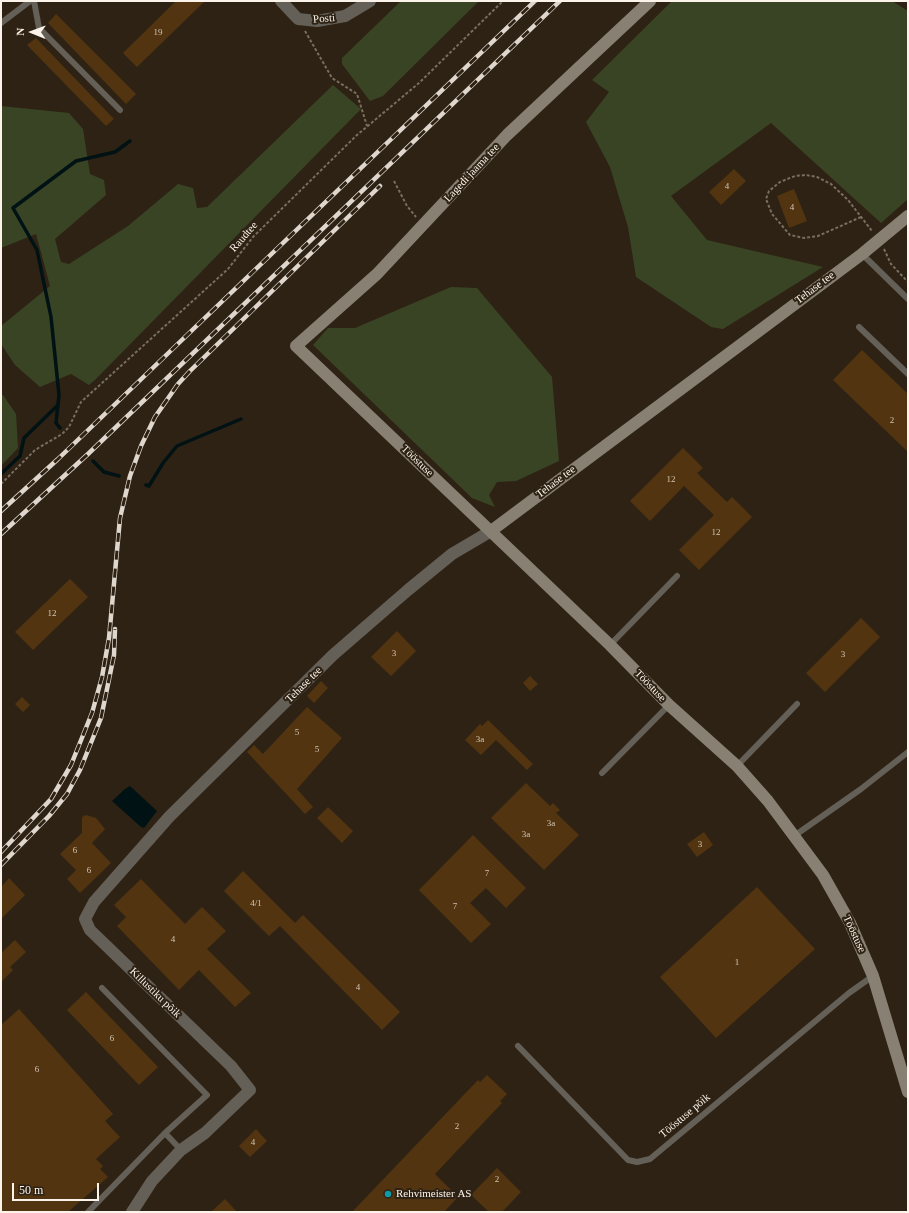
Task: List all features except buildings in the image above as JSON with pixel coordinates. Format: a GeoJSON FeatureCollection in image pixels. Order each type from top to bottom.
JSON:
{"type":"FeatureCollection","features":[{"type":"Feature","properties":{"kind":"street","name":"Posti"},"geometry":{"type":"LineString","coordinates":[[281,1],[298,19],[317,21],[345,16],[370,1]]}},
{"type":"Feature","properties":{"kind":"street","name":"Lagedi jaama tee"},"geometry":{"type":"LineString","coordinates":[[296,346],[377,274],[507,135],[650,1]]}},
{"type":"Feature","properties":{"kind":"street","name":"Tehase tee"},"geometry":{"type":"LineString","coordinates":[[220,768],[333,655],[452,554],[491,531],[862,254],[908,216]]}},
{"type":"Feature","properties":{"kind":"street","name":"Tööstuse"},"geometry":{"type":"LineString","coordinates":[[296,346],[610,645],[669,705],[736,766],[768,801],[826,882],[850,923],[873,976],[908,1092]]}},
{"type":"Feature","properties":{"kind":"street","name":"Killustiku põik"},"geometry":{"type":"LineString","coordinates":[[132,1212],[152,1181],[181,1150],[205,1133],[250,1090],[231,1066],[90,930],[85,919],[94,902],[169,817],[220,768]]}},
{"type":"Feature","properties":{"kind":"lane"},"geometry":{"type":"LineString","coordinates":[[1,23],[30,1]]}},
{"type":"Feature","properties":{"kind":"lane"},"geometry":{"type":"LineString","coordinates":[[34,1],[39,28],[120,110]]}},
{"type":"Feature","properties":{"kind":"lane"},"geometry":{"type":"LineString","coordinates":[[862,254],[908,299]]}},
{"type":"Feature","properties":{"kind":"lane"},"geometry":{"type":"LineString","coordinates":[[859,327],[908,374]]}},
{"type":"Feature","properties":{"kind":"lane"},"geometry":{"type":"LineString","coordinates":[[610,645],[677,576]]}},
{"type":"Feature","properties":{"kind":"lane"},"geometry":{"type":"LineString","coordinates":[[736,766],[797,704]]}},
{"type":"Feature","properties":{"kind":"lane"},"geometry":{"type":"LineString","coordinates":[[602,773],[669,705]]}},
{"type":"Feature","properties":{"kind":"lane"},"geometry":{"type":"LineString","coordinates":[[794,836],[861,789],[908,752]]}},
{"type":"Feature","properties":{"kind":"lane","name":"Tööstuse põik"},"geometry":{"type":"LineString","coordinates":[[518,1046],[628,1160],[637,1162],[650,1159],[849,993],[873,976]]}},
{"type":"Feature","properties":{"kind":"lane"},"geometry":{"type":"LineString","coordinates":[[88,1212],[165,1133],[207,1095],[102,988]]}},
{"type":"Feature","properties":{"kind":"lane"},"geometry":{"type":"LineString","coordinates":[[165,1133],[181,1150]]}},
{"type":"Feature","properties":{"kind":"path","name":"Raudtee"},"geometry":{"type":"LineString","coordinates":[[1,484],[35,450],[62,434],[69,427],[81,402],[228,269],[253,237],[367,126],[419,83],[503,1]]}},
{"type":"Feature","properties":{"kind":"path"},"geometry":{"type":"LineString","coordinates":[[298,19],[332,78],[357,94],[367,126]]}},
{"type":"Feature","properties":{"kind":"path"},"geometry":{"type":"LineString","coordinates":[[861,217],[818,236],[804,238],[790,235],[772,214],[766,199],[769,191],[780,182],[795,176],[806,175],[817,177],[831,184],[848,200],[879,240],[891,264],[908,282]]}},
{"type":"Feature","properties":{"kind":"path"},"geometry":{"type":"LineString","coordinates":[[394,181],[407,206],[423,225]]}},
{"type":"Feature","properties":{"kind":"green space"},"geometry":{"type":"Polygon","coordinates":[[[401,1],[479,1],[383,96],[370,101],[342,64],[342,58],[401,1]]]}},
{"type":"Feature","properties":{"kind":"green space"},"geometry":{"type":"Polygon","coordinates":[[[672,1],[892,1],[908,11],[908,199],[881,223],[771,123],[671,196],[707,240],[823,267],[723,329],[711,327],[636,277],[628,227],[610,167],[586,122],[609,92],[592,80],[672,1]]]}},
{"type":"Feature","properties":{"kind":"green space"},"geometry":{"type":"Polygon","coordinates":[[[333,85],[361,109],[95,380],[89,385],[71,374],[40,387],[15,365],[1,344],[1,326],[50,286],[36,234],[1,248],[1,106],[69,113],[83,129],[90,174],[104,180],[106,195],[55,239],[61,262],[69,264],[128,226],[178,184],[193,188],[197,208],[207,207],[333,85]]]}},
{"type":"Feature","properties":{"kind":"green space"},"geometry":{"type":"Polygon","coordinates":[[[451,287],[477,288],[552,377],[559,461],[516,481],[497,482],[489,495],[495,507],[472,498],[313,345],[328,328],[355,328],[451,287]]]}},
{"type":"Feature","properties":{"kind":"green space"},"geometry":{"type":"Polygon","coordinates":[[[1,395],[3,395],[16,414],[18,448],[1,466],[1,395]]]}},
{"type":"Feature","properties":{"kind":"shaded area"},"geometry":{"type":"Polygon","coordinates":[[[130,786],[157,811],[144,828],[112,801],[130,786]]]}},
{"type":"Feature","properties":{"kind":"waterway"},"geometry":{"type":"LineString","coordinates":[[60,428],[56,423],[59,395],[51,317],[37,250],[13,208],[76,161],[115,152],[130,141]]}},
{"type":"Feature","properties":{"kind":"waterway"},"geometry":{"type":"LineString","coordinates":[[1,474],[20,456],[24,438],[58,405]]}},
{"type":"Feature","properties":{"kind":"waterway"},"geometry":{"type":"LineString","coordinates":[[146,485],[149,486],[163,463],[177,446],[241,419]]}},
{"type":"Feature","properties":{"kind":"waterway"},"geometry":{"type":"LineString","coordinates":[[93,461],[104,472],[119,476]]}},
{"type":"Feature","properties":{"kind":"railway"},"geometry":{"type":"LineString","coordinates":[[1,511],[58,459],[535,1]]}},
{"type":"Feature","properties":{"kind":"railway"},"geometry":{"type":"LineString","coordinates":[[1,534],[88,454],[560,1]]}},
{"type":"Feature","properties":{"kind":"railway"},"geometry":{"type":"LineString","coordinates":[[1,852],[51,799],[71,765],[92,713],[102,677],[109,638],[120,518],[130,476],[141,446],[155,417],[178,384],[190,371],[380,186]]}},
{"type":"Feature","properties":{"kind":"railway"},"geometry":{"type":"LineString","coordinates":[[1,865],[49,816],[67,794],[80,770],[101,718],[114,655],[115,629]]}},
{"type":"Feature","properties":{"kind":"place","name":"Rehvimeister AS"},"geometry":{"type":"Point","coordinates":[388,1194]}}]}
